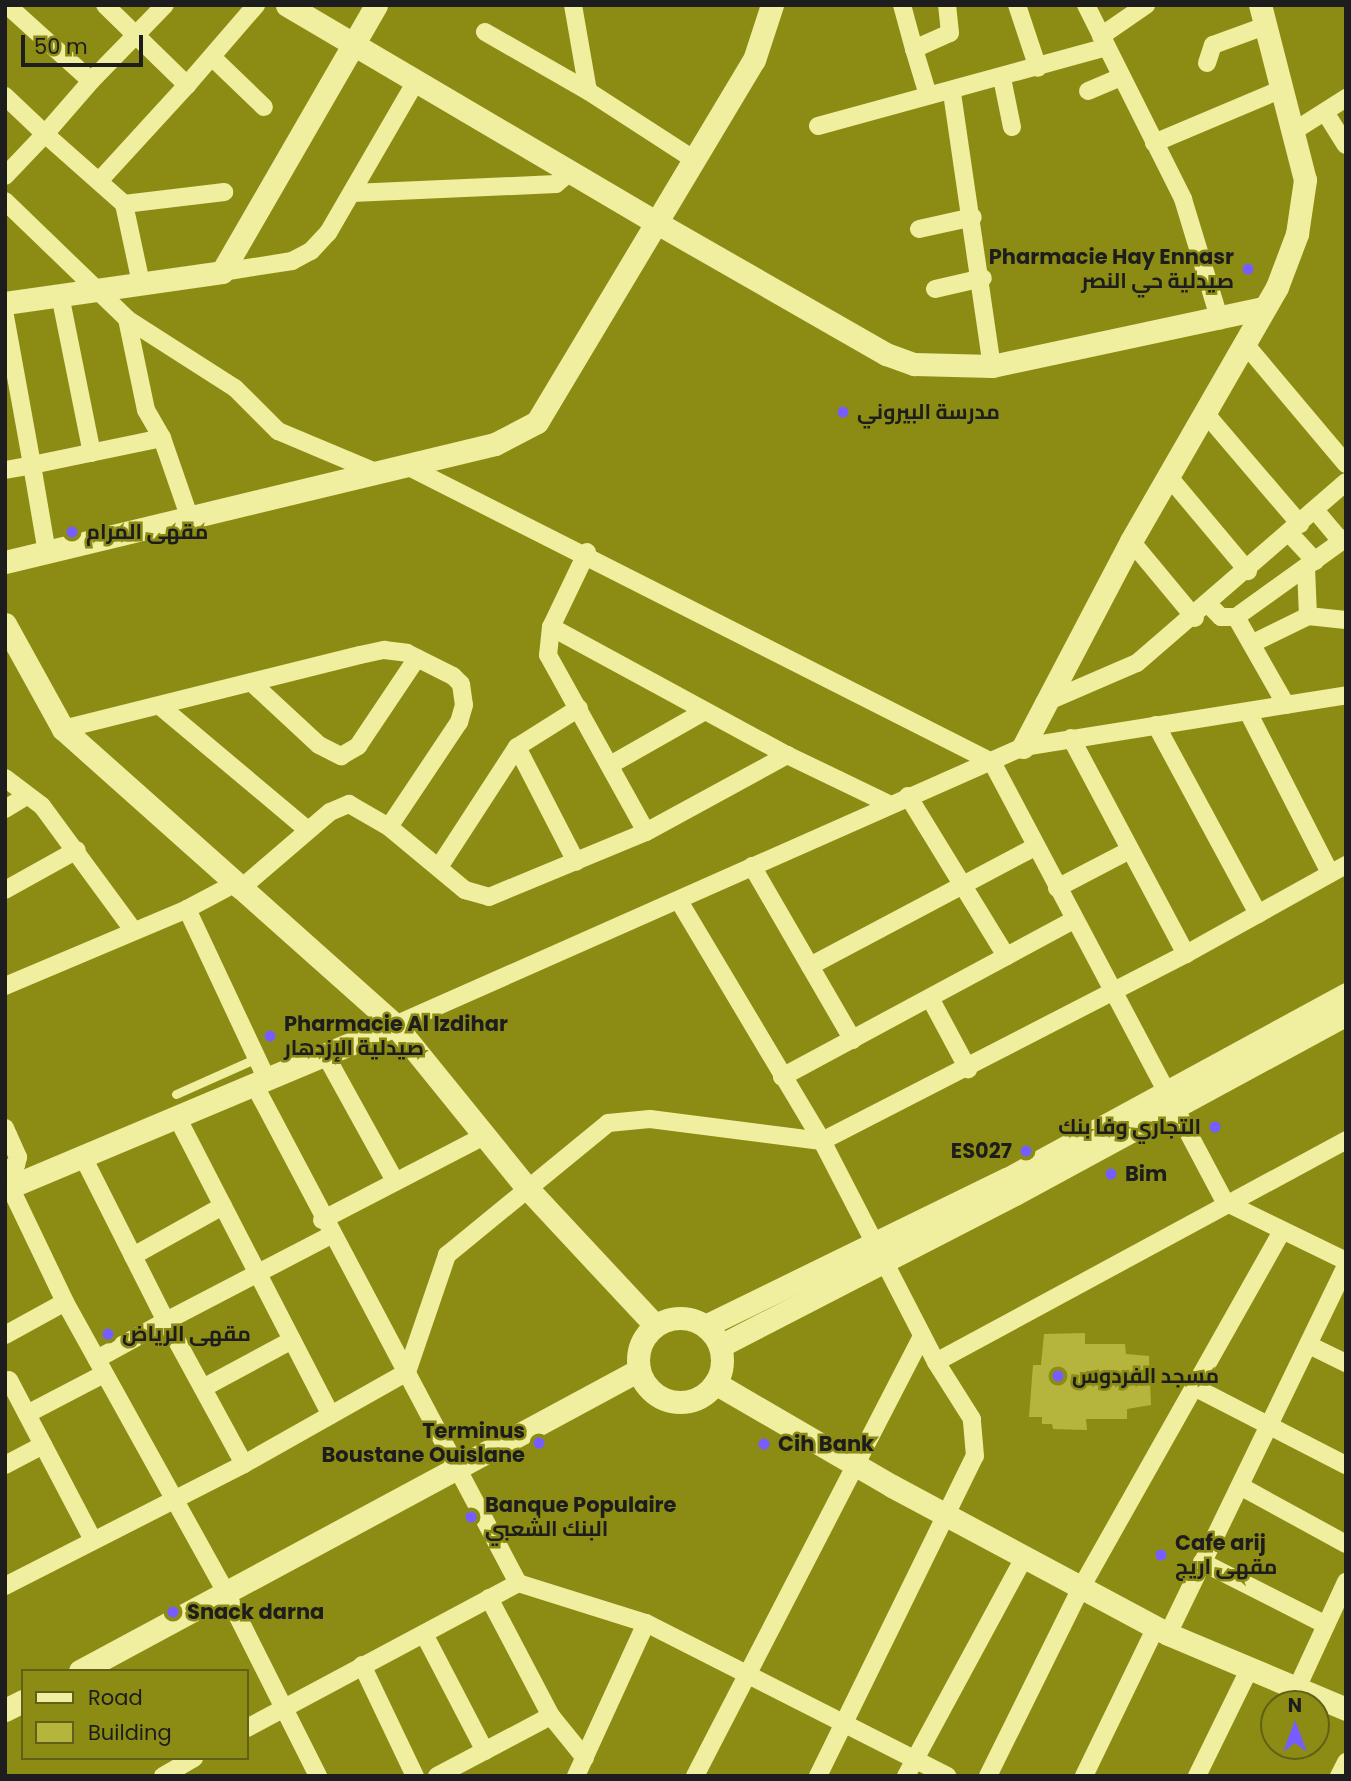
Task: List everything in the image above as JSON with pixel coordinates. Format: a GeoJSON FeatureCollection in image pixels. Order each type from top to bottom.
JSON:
{"type":"FeatureCollection","features":[{"type":"Feature","properties":{"kind":"street"},"geometry":{"type":"LineString","coordinates":[[7,5],[91,81]]}},
{"type":"Feature","properties":{"kind":"street"},"geometry":{"type":"LineString","coordinates":[[105,5],[187,85]]}},
{"type":"Feature","properties":{"kind":"street"},"geometry":{"type":"LineString","coordinates":[[5,176],[91,81],[165,5]]}},
{"type":"Feature","properties":{"kind":"street"},"geometry":{"type":"LineString","coordinates":[[100,180],[256,5]]}},
{"type":"Feature","properties":{"kind":"street"},"geometry":{"type":"LineString","coordinates":[[287,5],[886,354],[914,364],[992,366],[1220,321],[1262,308]]}},
{"type":"Feature","properties":{"kind":"street"},"geometry":{"type":"LineString","coordinates":[[222,272],[267,186],[356,46],[376,5]]}},
{"type":"Feature","properties":{"kind":"street"},"geometry":{"type":"LineString","coordinates":[[573,5],[588,91]]}},
{"type":"Feature","properties":{"kind":"street"},"geometry":{"type":"LineString","coordinates":[[5,562],[495,444],[537,422],[659,224],[754,60],[772,5]]}},
{"type":"Feature","properties":{"kind":"street"},"geometry":{"type":"LineString","coordinates":[[902,5],[928,95]]}},
{"type":"Feature","properties":{"kind":"street"},"geometry":{"type":"LineString","coordinates":[[914,49],[950,33],[947,5]]}},
{"type":"Feature","properties":{"kind":"street"},"geometry":{"type":"LineString","coordinates":[[1017,5],[1038,68]]}},
{"type":"Feature","properties":{"kind":"street"},"geometry":{"type":"LineString","coordinates":[[1086,5],[1119,78],[1183,199],[1220,321]]}},
{"type":"Feature","properties":{"kind":"street"},"geometry":{"type":"LineString","coordinates":[[818,127],[928,95],[952,93],[1038,68],[1103,41],[1146,5]]}},
{"type":"Feature","properties":{"kind":"street"},"geometry":{"type":"LineString","coordinates":[[1023,747],[1131,541],[1277,286],[1304,206],[1294,131],[1263,16],[1213,45],[1207,63]]}},
{"type":"Feature","properties":{"kind":"street"},"geometry":{"type":"LineString","coordinates":[[485,32],[588,91],[695,161]]}},
{"type":"Feature","properties":{"kind":"street"},"geometry":{"type":"LineString","coordinates":[[212,57],[264,107]]}},
{"type":"Feature","properties":{"kind":"street"},"geometry":{"type":"LineString","coordinates":[[1002,78],[1012,127]]}},
{"type":"Feature","properties":{"kind":"street"},"geometry":{"type":"LineString","coordinates":[[1088,90],[1119,78]]}},
{"type":"Feature","properties":{"kind":"street"},"geometry":{"type":"LineString","coordinates":[[5,303],[292,261],[311,251],[352,193],[416,81]]}},
{"type":"Feature","properties":{"kind":"street"},"geometry":{"type":"LineString","coordinates":[[1154,143],[1282,89]]}},
{"type":"Feature","properties":{"kind":"street"},"geometry":{"type":"LineString","coordinates":[[952,93],[983,278],[992,366]]}},
{"type":"Feature","properties":{"kind":"street"},"geometry":{"type":"LineString","coordinates":[[5,96],[124,204],[141,283]]}},
{"type":"Feature","properties":{"kind":"street"},"geometry":{"type":"LineString","coordinates":[[1294,131],[1346,97]]}},
{"type":"Feature","properties":{"kind":"street"},"geometry":{"type":"LineString","coordinates":[[1325,112],[1346,145]]}},
{"type":"Feature","properties":{"kind":"street"},"geometry":{"type":"LineString","coordinates":[[352,193],[556,184],[570,172]]}},
{"type":"Feature","properties":{"kind":"street"},"geometry":{"type":"LineString","coordinates":[[124,204],[224,192]]}},
{"type":"Feature","properties":{"kind":"street"},"geometry":{"type":"LineString","coordinates":[[5,201],[127,319],[235,388],[278,431],[378,473]]}},
{"type":"Feature","properties":{"kind":"street"},"geometry":{"type":"LineString","coordinates":[[919,229],[973,217]]}},
{"type":"Feature","properties":{"kind":"street"},"geometry":{"type":"LineString","coordinates":[[935,289],[983,278]]}},
{"type":"Feature","properties":{"kind":"street"},"geometry":{"type":"LineString","coordinates":[[60,295],[92,453]]}},
{"type":"Feature","properties":{"kind":"street"},"geometry":{"type":"LineString","coordinates":[[5,316],[47,553]]}},
{"type":"Feature","properties":{"kind":"street"},"geometry":{"type":"LineString","coordinates":[[127,319],[146,410],[162,438],[189,516]]}},
{"type":"Feature","properties":{"kind":"street"},"geometry":{"type":"LineString","coordinates":[[1245,344],[1346,464]]}},
{"type":"Feature","properties":{"kind":"street"},"geometry":{"type":"LineString","coordinates":[[1206,414],[1295,529],[1310,564],[1308,616]]}},
{"type":"Feature","properties":{"kind":"street"},"geometry":{"type":"LineString","coordinates":[[5,470],[162,438]]}},
{"type":"Feature","properties":{"kind":"street"},"geometry":{"type":"LineString","coordinates":[[407,466],[587,552],[992,762],[1074,920],[1173,1098],[1225,1202],[1346,1263],[1311,1346],[1202,1562],[1084,1776]]}},
{"type":"Feature","properties":{"kind":"street"},"geometry":{"type":"LineString","coordinates":[[1169,477],[1248,571]]}},
{"type":"Feature","properties":{"kind":"street"},"geometry":{"type":"LineString","coordinates":[[1044,703],[1138,663],[1195,618],[1346,482]]}},
{"type":"Feature","properties":{"kind":"street"},"geometry":{"type":"LineString","coordinates":[[1209,605],[1221,617],[1236,617],[1343,539],[1315,510]]}},
{"type":"Feature","properties":{"kind":"street"},"geometry":{"type":"LineString","coordinates":[[1131,541],[1195,618]]}},
{"type":"Feature","properties":{"kind":"street"},"geometry":{"type":"LineString","coordinates":[[587,552],[551,627],[551,666],[579,708],[646,832]]}},
{"type":"Feature","properties":{"kind":"street"},"geometry":{"type":"LineString","coordinates":[[1255,642],[1308,616],[1346,620]]}},
{"type":"Feature","properties":{"kind":"street"},"geometry":{"type":"LineString","coordinates":[[1236,617],[1255,642],[1286,705]]}},
{"type":"Feature","properties":{"kind":"street"},"geometry":{"type":"LineString","coordinates":[[5,624],[11,654],[63,729],[237,887],[395,1024],[528,1189],[655,1325]]}},
{"type":"Feature","properties":{"kind":"street"},"geometry":{"type":"LineString","coordinates":[[551,627],[787,755],[889,804]]}},
{"type":"Feature","properties":{"kind":"street"},"geometry":{"type":"LineString","coordinates":[[63,729],[384,650],[417,658],[453,676],[461,684],[464,705],[459,722],[389,827]]}},
{"type":"Feature","properties":{"kind":"street"},"geometry":{"type":"LineString","coordinates":[[253,683],[319,745],[341,756],[358,746],[417,658]]}},
{"type":"Feature","properties":{"kind":"street"},"geometry":{"type":"LineString","coordinates":[[7,1182],[84,1159],[326,1056],[679,901],[889,804],[1023,747],[1286,705],[1343,700]]}},
{"type":"Feature","properties":{"kind":"street"},"geometry":{"type":"LineString","coordinates":[[160,706],[308,830]]}},
{"type":"Feature","properties":{"kind":"street"},"geometry":{"type":"LineString","coordinates":[[439,867],[517,747],[579,708]]}},
{"type":"Feature","properties":{"kind":"street"},"geometry":{"type":"LineString","coordinates":[[610,765],[705,711]]}},
{"type":"Feature","properties":{"kind":"street"},"geometry":{"type":"LineString","coordinates":[[5,1586],[92,1538],[244,1464],[407,1372],[447,1255],[617,1119],[822,1141],[968,1069],[1338,869],[1248,712]]}},
{"type":"Feature","properties":{"kind":"street"},"geometry":{"type":"LineString","coordinates":[[1156,725],[1258,914]]}},
{"type":"Feature","properties":{"kind":"street"},"geometry":{"type":"LineString","coordinates":[[1071,738],[1185,954]]}},
{"type":"Feature","properties":{"kind":"street"},"geometry":{"type":"LineString","coordinates":[[517,747],[576,862]]}},
{"type":"Feature","properties":{"kind":"street"},"geometry":{"type":"LineString","coordinates":[[5,986],[237,887],[308,830],[349,804],[389,827],[465,890],[489,897],[646,832],[787,755]]}},
{"type":"Feature","properties":{"kind":"street"},"geometry":{"type":"LineString","coordinates":[[5,778],[26,797],[42,806],[77,850],[133,930]]}},
{"type":"Feature","properties":{"kind":"street"},"geometry":{"type":"LineString","coordinates":[[908,796],[1006,956]]}},
{"type":"Feature","properties":{"kind":"street"},"geometry":{"type":"LineString","coordinates":[[5,809],[26,797]]}},
{"type":"Feature","properties":{"kind":"street"},"geometry":{"type":"LineString","coordinates":[[810,966],[964,887],[1035,847]]}},
{"type":"Feature","properties":{"kind":"street"},"geometry":{"type":"LineString","coordinates":[[5,890],[77,850]]}},
{"type":"Feature","properties":{"kind":"street"},"geometry":{"type":"LineString","coordinates":[[1057,888],[1130,850]]}},
{"type":"Feature","properties":{"kind":"street"},"geometry":{"type":"LineString","coordinates":[[752,866],[853,1040]]}},
{"type":"Feature","properties":{"kind":"street"},"geometry":{"type":"LineString","coordinates":[[679,901],[822,1141],[881,1250],[922,1336],[971,1419],[977,1444],[969,1477],[818,1776]]}},
{"type":"Feature","properties":{"kind":"street"},"geometry":{"type":"LineString","coordinates":[[187,909],[257,1058],[261,1083],[327,1228],[407,1372],[518,1583],[646,1623],[844,1724],[910,1768],[947,1776]]}},
{"type":"Feature","properties":{"kind":"street"},"geometry":{"type":"LineString","coordinates":[[782,1077],[1074,920]]}},
{"type":"Feature","properties":{"kind":"street"},"geometry":{"type":"LineString","coordinates":[[1173,1098],[1346,994]]}},
{"type":"Feature","properties":{"kind":"street"},"geometry":{"type":"LineString","coordinates":[[930,998],[968,1069]]}},
{"type":"Feature","properties":{"kind":"street"},"geometry":{"type":"LineString","coordinates":[[720,1346],[881,1250],[1173,1098],[1346,1014]]}},
{"type":"Feature","properties":{"kind":"street"},"geometry":{"type":"LineString","coordinates":[[326,1056],[396,1181]]}},
{"type":"Feature","properties":{"kind":"street"},"geometry":{"type":"LineString","coordinates":[[178,1119],[331,1415]]}},
{"type":"Feature","properties":{"kind":"street"},"geometry":{"type":"LineString","coordinates":[[5,1128],[18,1157],[7,1182]]}},
{"type":"Feature","properties":{"kind":"street"},"geometry":{"type":"LineString","coordinates":[[27,1414],[166,1321],[258,1274],[396,1181],[484,1136]]}},
{"type":"Feature","properties":{"kind":"street"},"geometry":{"type":"LineString","coordinates":[[936,1362],[1225,1202],[1342,1146]]}},
{"type":"Feature","properties":{"kind":"street"},"geometry":{"type":"LineString","coordinates":[[84,1159],[166,1321],[244,1464]]}},
{"type":"Feature","properties":{"kind":"street"},"geometry":{"type":"LineString","coordinates":[[7,1182],[65,1302],[230,1600],[318,1776]]}},
{"type":"Feature","properties":{"kind":"street"},"geometry":{"type":"LineString","coordinates":[[133,1256],[223,1206]]}},
{"type":"Feature","properties":{"kind":"street"},"geometry":{"type":"LineString","coordinates":[[988,1776],[1082,1586],[1282,1231]]}},
{"type":"Feature","properties":{"kind":"street"},"geometry":{"type":"LineString","coordinates":[[705,1326],[881,1250]]}},
{"type":"Feature","properties":{"kind":"street"},"geometry":{"type":"LineString","coordinates":[[5,1335],[65,1302]]}},
{"type":"Feature","properties":{"kind":"street"},"geometry":{"type":"LineString","coordinates":[[680,1317],[705,1326],[720,1346],[715,1383],[706,1393],[680,1402],[660,1396],[642,1376],[640,1345],[655,1325],[680,1317]]}},
{"type":"Feature","properties":{"kind":"street"},"geometry":{"type":"LineString","coordinates":[[695,1776],[922,1336]]}},
{"type":"Feature","properties":{"kind":"street"},"geometry":{"type":"LineString","coordinates":[[202,1388],[292,1340]]}},
{"type":"Feature","properties":{"kind":"street"},"geometry":{"type":"LineString","coordinates":[[1311,1346],[1346,1363]]}},
{"type":"Feature","properties":{"kind":"street"},"geometry":{"type":"LineString","coordinates":[[84,1669],[230,1600],[461,1478],[642,1376]]}},
{"type":"Feature","properties":{"kind":"street"},"geometry":{"type":"LineString","coordinates":[[7,1378],[92,1538]]}},
{"type":"Feature","properties":{"kind":"street"},"geometry":{"type":"LineString","coordinates":[[715,1383],[947,1516],[1162,1631],[1346,1709]]}},
{"type":"Feature","properties":{"kind":"street"},"geometry":{"type":"LineString","coordinates":[[1194,1387],[1346,1465]]}},
{"type":"Feature","properties":{"kind":"street"},"geometry":{"type":"LineString","coordinates":[[5,1465],[43,1445]]}},
{"type":"Feature","properties":{"kind":"street"},"geometry":{"type":"LineString","coordinates":[[1240,1486],[1346,1544]]}},
{"type":"Feature","properties":{"kind":"street"},"geometry":{"type":"LineString","coordinates":[[910,1768],[1024,1558]]}},
{"type":"Feature","properties":{"kind":"street"},"geometry":{"type":"LineString","coordinates":[[1202,1562],[1326,1625]]}},
{"type":"Feature","properties":{"kind":"street"},"geometry":{"type":"LineString","coordinates":[[1297,1688],[1346,1582]]}},
{"type":"Feature","properties":{"kind":"street"},"geometry":{"type":"LineString","coordinates":[[248,1727],[518,1583]]}},
{"type":"Feature","properties":{"kind":"street"},"geometry":{"type":"LineString","coordinates":[[489,1598],[551,1716],[585,1758]]}},
{"type":"Feature","properties":{"kind":"street"},"geometry":{"type":"LineString","coordinates":[[112,1669],[230,1600]]}},
{"type":"Feature","properties":{"kind":"street"},"geometry":{"type":"LineString","coordinates":[[576,1776],[646,1623]]}},
{"type":"Feature","properties":{"kind":"street"},"geometry":{"type":"LineString","coordinates":[[424,1634],[485,1751]]}},
{"type":"Feature","properties":{"kind":"street"},"geometry":{"type":"LineString","coordinates":[[362,1665],[415,1776]]}},
{"type":"Feature","properties":{"kind":"street"},"geometry":{"type":"LineString","coordinates":[[1198,1776],[1250,1668]]}},
{"type":"Feature","properties":{"kind":"street"},"geometry":{"type":"LineString","coordinates":[[5,1710],[21,1702]]}},
{"type":"Feature","properties":{"kind":"street"},"geometry":{"type":"LineString","coordinates":[[5,1724],[21,1716]]}},
{"type":"Feature","properties":{"kind":"street"},"geometry":{"type":"LineString","coordinates":[[438,1776],[551,1716]]}},
{"type":"Feature","properties":{"kind":"street"},"geometry":{"type":"LineString","coordinates":[[163,1776],[191,1760]]}},
{"type":"Feature","properties":{"kind":"street"},"geometry":{"type":"LineString","coordinates":[[1339,1776],[1346,1762]]}},
{"type":"Feature","properties":{"kind":"lane"},"geometry":{"type":"LineString","coordinates":[[176,1094],[257,1058]]}},
{"type":"Feature","properties":{"kind":"building"},"geometry":{"type":"Polygon","coordinates":[[[1085,1333],[1085,1344],[1125,1344],[1126,1354],[1149,1356],[1151,1405],[1127,1409],[1127,1419],[1086,1419],[1087,1430],[1053,1429],[1052,1424],[1042,1424],[1042,1417],[1029,1417],[1033,1365],[1041,1365],[1044,1334],[1085,1333]]]}},
{"type":"Feature","properties":{"kind":"place","name":"Pharmacie Hay Ennasr صيدلية حي النصر"},"geometry":{"type":"Point","coordinates":[1248,269]}},
{"type":"Feature","properties":{"kind":"place","name":"مدرسة البيروني"},"geometry":{"type":"Point","coordinates":[843,412]}},
{"type":"Feature","properties":{"kind":"place","name":"مقهى المرام"},"geometry":{"type":"Point","coordinates":[72,532]}},
{"type":"Feature","properties":{"kind":"place","name":"Pharmacie Al Izdihar صيدلية الإزدهار"},"geometry":{"type":"Point","coordinates":[270,1036]}},
{"type":"Feature","properties":{"kind":"place","name":"التجاري وفا بنك"},"geometry":{"type":"Point","coordinates":[1215,1127]}},
{"type":"Feature","properties":{"kind":"place","name":"ES027"},"geometry":{"type":"Point","coordinates":[1026,1151]}},
{"type":"Feature","properties":{"kind":"place","name":"Bim"},"geometry":{"type":"Point","coordinates":[1111,1174]}},
{"type":"Feature","properties":{"kind":"place","name":"مقهى الرياض"},"geometry":{"type":"Point","coordinates":[108,1334]}},
{"type":"Feature","properties":{"kind":"place","name":"مسجد الفردوس"},"geometry":{"type":"Point","coordinates":[1058,1376]}},
{"type":"Feature","properties":{"kind":"place","name":"Terminus Boustane Ouislane"},"geometry":{"type":"Point","coordinates":[539,1443]}},
{"type":"Feature","properties":{"kind":"place","name":"Cih Bank"},"geometry":{"type":"Point","coordinates":[764,1444]}},
{"type":"Feature","properties":{"kind":"place","name":"Banque Populaire البنك الشعبي"},"geometry":{"type":"Point","coordinates":[471,1517]}},
{"type":"Feature","properties":{"kind":"place","name":"Cafe arij مقهى اريج"},"geometry":{"type":"Point","coordinates":[1161,1555]}},
{"type":"Feature","properties":{"kind":"place","name":"Snack darna"},"geometry":{"type":"Point","coordinates":[173,1612]}}]}
